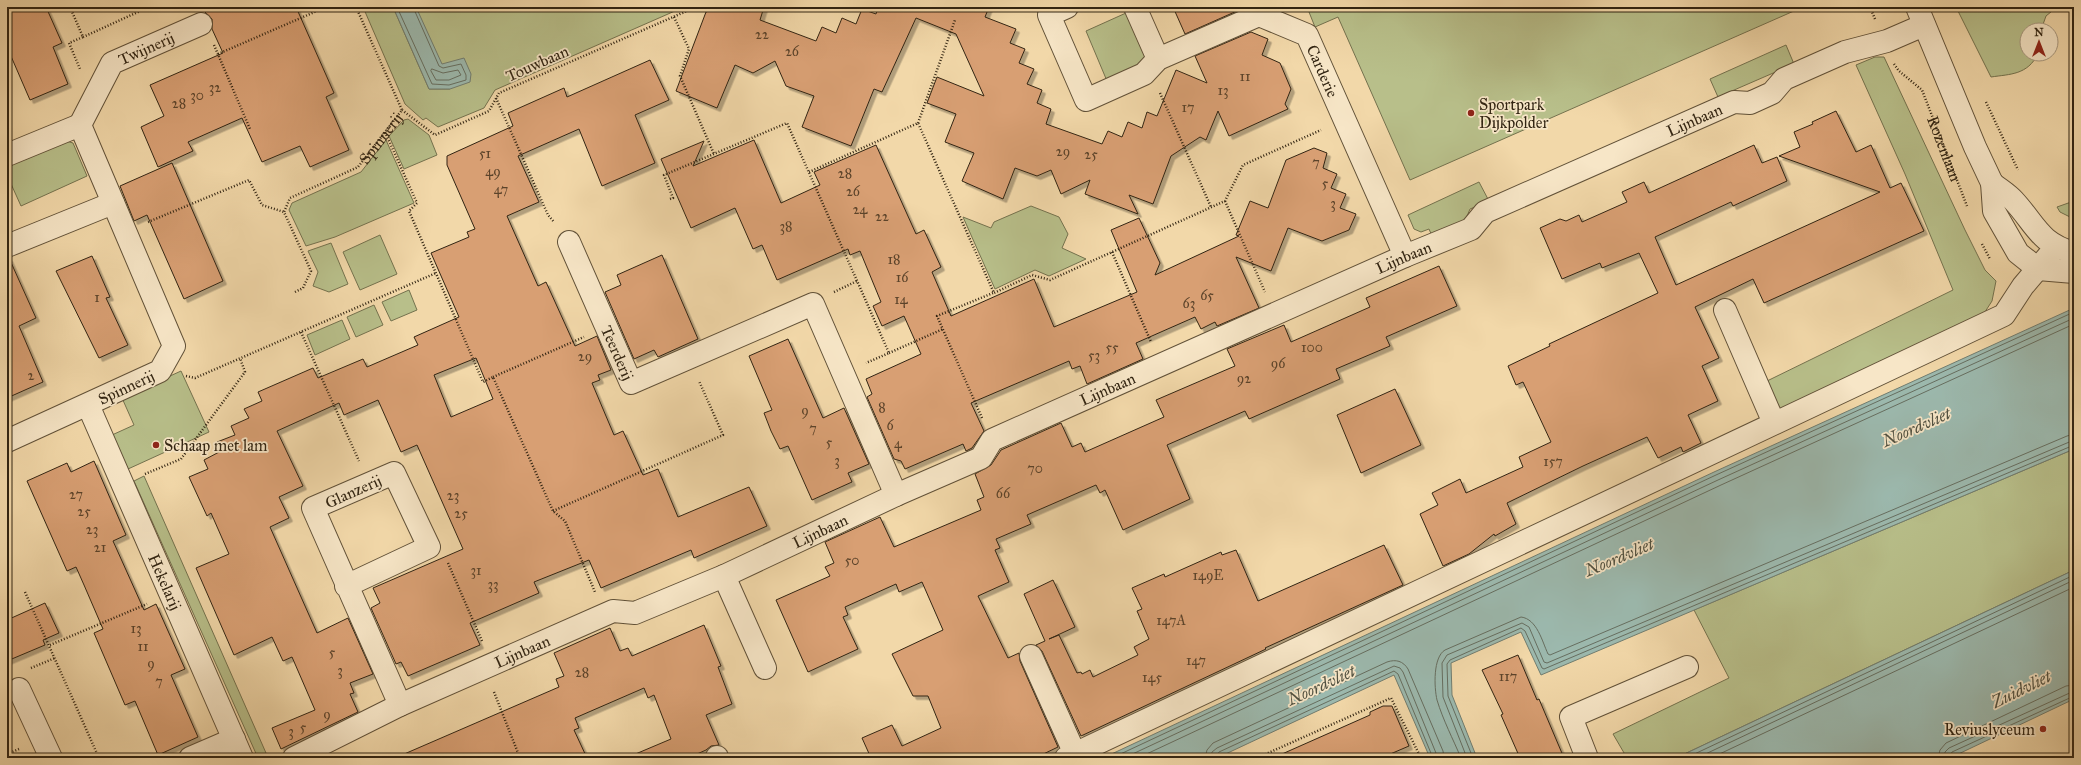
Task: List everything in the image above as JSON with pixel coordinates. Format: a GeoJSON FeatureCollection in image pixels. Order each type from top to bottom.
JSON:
{"type":"FeatureCollection","features":[{"type":"Feature","properties":{"kind":"street","name":"Carderie"},"geometry":{"type":"LineString","coordinates":[[1067,7],[1049,15],[1086,100],[1144,74],[1154,64],[1259,15],[1307,35],[1405,256]]}},
{"type":"Feature","properties":{"kind":"street"},"geometry":{"type":"LineString","coordinates":[[1135,7],[1154,64]]}},
{"type":"Feature","properties":{"kind":"street","name":"Lijnbaan"},"geometry":{"type":"LineString","coordinates":[[294,758],[400,705],[489,667],[605,614],[613,611],[634,613],[724,576],[896,495],[981,458],[992,440],[1405,256],[1471,229],[1485,212],[1734,102],[1750,103],[1772,93],[1784,79],[1845,52],[1886,41],[1920,16]]}},
{"type":"Feature","properties":{"kind":"street","name":"Rozenlaan"},"geometry":{"type":"LineString","coordinates":[[1920,16],[1975,147],[1992,183],[1994,211],[2018,253],[2038,269]]}},
{"type":"Feature","properties":{"kind":"street","name":"Twijnerij"},"geometry":{"type":"LineString","coordinates":[[80,125],[112,62],[207,33]]}},
{"type":"Feature","properties":{"kind":"street"},"geometry":{"type":"LineString","coordinates":[[7,155],[80,125],[125,232]]}},
{"type":"Feature","properties":{"kind":"street","name":"Rozenlaan"},"geometry":{"type":"LineString","coordinates":[[1992,183],[2014,200],[2036,231],[2065,250]]}},
{"type":"Feature","properties":{"kind":"street"},"geometry":{"type":"LineString","coordinates":[[7,246],[113,202]]}},
{"type":"Feature","properties":{"kind":"street","name":"Spinnerij"},"geometry":{"type":"LineString","coordinates":[[7,441],[160,371],[174,346],[125,232]]}},
{"type":"Feature","properties":{"kind":"street","name":"Teerderij"},"geometry":{"type":"LineString","coordinates":[[569,242],[631,384],[689,357],[814,304],[896,495]]}},
{"type":"Feature","properties":{"kind":"street"},"geometry":{"type":"LineString","coordinates":[[1030,656],[1070,756],[2004,315],[2023,286],[2038,269],[2065,250]]}},
{"type":"Feature","properties":{"kind":"street"},"geometry":{"type":"LineString","coordinates":[[2038,269],[2074,272]]}},
{"type":"Feature","properties":{"kind":"street"},"geometry":{"type":"LineString","coordinates":[[1725,310],[1774,423]]}},
{"type":"Feature","properties":{"kind":"street","name":"Hekelarij"},"geometry":{"type":"LineString","coordinates":[[88,405],[238,749]]}},
{"type":"Feature","properties":{"kind":"street","name":"Glanzerij"},"geometry":{"type":"LineString","coordinates":[[400,705],[346,586],[313,508],[394,473],[429,547]]}},
{"type":"Feature","properties":{"kind":"street"},"geometry":{"type":"LineString","coordinates":[[346,586],[429,547]]}},
{"type":"Feature","properties":{"kind":"street"},"geometry":{"type":"LineString","coordinates":[[724,576],[765,668]]}},
{"type":"Feature","properties":{"kind":"street"},"geometry":{"type":"LineString","coordinates":[[1586,758],[1571,716],[1687,667]]}},
{"type":"Feature","properties":{"kind":"street"},"geometry":{"type":"LineString","coordinates":[[19,689],[51,758]]}},
{"type":"Feature","properties":{"kind":"street"},"geometry":{"type":"LineString","coordinates":[[190,758],[238,749]]}},
{"type":"Feature","properties":{"kind":"path"},"geometry":{"type":"LineString","coordinates":[[70,7],[83,37]]}},
{"type":"Feature","properties":{"kind":"path"},"geometry":{"type":"LineString","coordinates":[[94,99],[69,43],[149,7]]}},
{"type":"Feature","properties":{"kind":"path"},"geometry":{"type":"LineString","coordinates":[[218,54],[326,7]]}},
{"type":"Feature","properties":{"kind":"path","name":"Spinnerij"},"geometry":{"type":"LineString","coordinates":[[284,212],[290,198],[358,167],[402,110],[356,7]]}},
{"type":"Feature","properties":{"kind":"path","name":"Touwbaan"},"geometry":{"type":"LineString","coordinates":[[402,110],[435,135],[489,111],[499,93],[696,7]]}},
{"type":"Feature","properties":{"kind":"path","name":"Rozenlaan"},"geometry":{"type":"LineString","coordinates":[[1870,7],[1886,41],[1892,62],[1898,71],[1922,90],[1968,207]]}},
{"type":"Feature","properties":{"kind":"path"},"geometry":{"type":"LineString","coordinates":[[674,17],[689,49],[680,76],[714,154]]}},
{"type":"Feature","properties":{"kind":"path"},"geometry":{"type":"LineString","coordinates":[[955,20],[918,123],[994,292]]}},
{"type":"Feature","properties":{"kind":"path"},"geometry":{"type":"LineString","coordinates":[[207,33],[218,54],[250,129]]}},
{"type":"Feature","properties":{"kind":"path"},"geometry":{"type":"LineString","coordinates":[[1154,64],[1211,208]]}},
{"type":"Feature","properties":{"kind":"path"},"geometry":{"type":"LineString","coordinates":[[1983,96],[2020,174]]}},
{"type":"Feature","properties":{"kind":"path"},"geometry":{"type":"LineString","coordinates":[[496,98],[548,215],[569,242]]}},
{"type":"Feature","properties":{"kind":"path"},"geometry":{"type":"LineString","coordinates":[[992,440],[937,316],[1032,275],[1050,280],[1211,208],[1225,201],[1243,165],[1345,119]]}},
{"type":"Feature","properties":{"kind":"path"},"geometry":{"type":"LineString","coordinates":[[670,199],[674,198],[664,175],[787,123],[889,353]]}},
{"type":"Feature","properties":{"kind":"path"},"geometry":{"type":"LineString","coordinates":[[809,172],[918,123]]}},
{"type":"Feature","properties":{"kind":"path"},"geometry":{"type":"LineString","coordinates":[[385,132],[417,203],[408,211],[483,382],[606,327]]}},
{"type":"Feature","properties":{"kind":"path"},"geometry":{"type":"LineString","coordinates":[[125,232],[249,180],[262,205],[284,212],[311,271],[303,288],[295,292]]}},
{"type":"Feature","properties":{"kind":"path"},"geometry":{"type":"LineString","coordinates":[[1225,201],[1275,314]]}},
{"type":"Feature","properties":{"kind":"path"},"geometry":{"type":"LineString","coordinates":[[1979,236],[1985,251],[1993,263]]}},
{"type":"Feature","properties":{"kind":"path"},"geometry":{"type":"LineString","coordinates":[[1112,252],[1161,365]]}},
{"type":"Feature","properties":{"kind":"path"},"geometry":{"type":"LineString","coordinates":[[160,371],[195,378],[436,273]]}},
{"type":"Feature","properties":{"kind":"path"},"geometry":{"type":"LineString","coordinates":[[844,372],[943,330]]}},
{"type":"Feature","properties":{"kind":"path"},"geometry":{"type":"LineString","coordinates":[[301,332],[369,483]]}},
{"type":"Feature","properties":{"kind":"path"},"geometry":{"type":"LineString","coordinates":[[553,511],[723,435],[689,357]]}},
{"type":"Feature","properties":{"kind":"path"},"geometry":{"type":"LineString","coordinates":[[123,483],[181,459],[246,372],[240,358]]}},
{"type":"Feature","properties":{"kind":"path"},"geometry":{"type":"LineString","coordinates":[[493,377],[553,511],[565,521],[605,614]]}},
{"type":"Feature","properties":{"kind":"path"},"geometry":{"type":"LineString","coordinates":[[689,446],[690,450]]}},
{"type":"Feature","properties":{"kind":"path"},"geometry":{"type":"LineString","coordinates":[[429,547],[448,563],[489,667],[520,758]]}},
{"type":"Feature","properties":{"kind":"path"},"geometry":{"type":"LineString","coordinates":[[25,592],[50,645],[99,758]]}},
{"type":"Feature","properties":{"kind":"path"},"geometry":{"type":"LineString","coordinates":[[50,645],[171,593]]}},
{"type":"Feature","properties":{"kind":"path"},"geometry":{"type":"LineString","coordinates":[[1258,758],[1391,698],[1421,758]]}},
{"type":"Feature","properties":{"kind":"green space"},"geometry":{"type":"Polygon","coordinates":[[[363,7],[393,7],[429,89],[450,89],[439,76],[409,7],[684,7],[495,90],[484,108],[438,127],[426,118],[423,120],[405,104],[363,7]]]}},
{"type":"Feature","properties":{"kind":"green space","name":"Sportpark Dijkpolder"},"geometry":{"type":"Polygon","coordinates":[[[1307,7],[1803,7],[1410,180],[1338,17],[1315,27],[1307,7]]]}},
{"type":"Feature","properties":{"kind":"green space"},"geometry":{"type":"Polygon","coordinates":[[[1956,7],[2057,7],[2046,16],[2044,22],[2019,22],[2019,62],[2033,62],[2024,70],[2012,74],[1991,77],[1956,7]]]}},
{"type":"Feature","properties":{"kind":"green space"},"geometry":{"type":"Polygon","coordinates":[[[1126,13],[1147,54],[1142,65],[1107,81],[1086,31],[1126,13]]]}},
{"type":"Feature","properties":{"kind":"green space"},"geometry":{"type":"Polygon","coordinates":[[[1786,45],[1794,64],[1718,97],[1710,79],[1786,45]]]}},
{"type":"Feature","properties":{"kind":"green space"},"geometry":{"type":"Polygon","coordinates":[[[1875,57],[1884,57],[1985,270],[1996,281],[1992,301],[1983,315],[1779,411],[1765,382],[1953,290],[1905,174],[1856,65],[1875,57]]]}},
{"type":"Feature","properties":{"kind":"green space"},"geometry":{"type":"Polygon","coordinates":[[[408,119],[429,135],[437,155],[404,169],[389,136],[404,120],[408,119]]]}},
{"type":"Feature","properties":{"kind":"green space"},"geometry":{"type":"Polygon","coordinates":[[[63,140],[73,143],[87,176],[21,206],[7,175],[7,161],[63,140]]]}},
{"type":"Feature","properties":{"kind":"green space"},"geometry":{"type":"Polygon","coordinates":[[[386,140],[414,203],[335,237],[306,246],[289,210],[292,203],[361,172],[386,140]]]}},
{"type":"Feature","properties":{"kind":"green space"},"geometry":{"type":"Polygon","coordinates":[[[1479,182],[1489,201],[1470,209],[1465,221],[1432,236],[1429,229],[1421,232],[1414,229],[1408,215],[1479,182]]]}},
{"type":"Feature","properties":{"kind":"green space"},"geometry":{"type":"Polygon","coordinates":[[[2074,201],[2074,219],[2060,212],[2057,207],[2074,201]]]}},
{"type":"Feature","properties":{"kind":"green space"},"geometry":{"type":"Polygon","coordinates":[[[1031,206],[1059,217],[1068,234],[1062,248],[1086,259],[1049,276],[1035,270],[995,289],[963,217],[991,228],[994,222],[1031,206]]]}},
{"type":"Feature","properties":{"kind":"green space"},"geometry":{"type":"Polygon","coordinates":[[[380,235],[397,274],[360,290],[343,252],[380,235]]]}},
{"type":"Feature","properties":{"kind":"green space"},"geometry":{"type":"Polygon","coordinates":[[[331,243],[348,284],[329,292],[313,286],[318,272],[308,251],[331,243]]]}},
{"type":"Feature","properties":{"kind":"green space"},"geometry":{"type":"Polygon","coordinates":[[[409,290],[417,310],[391,321],[382,302],[409,290]]]}},
{"type":"Feature","properties":{"kind":"green space"},"geometry":{"type":"Polygon","coordinates":[[[374,305],[383,325],[356,337],[347,317],[374,305]]]}},
{"type":"Feature","properties":{"kind":"green space"},"geometry":{"type":"Polygon","coordinates":[[[342,320],[350,339],[315,355],[307,335],[342,320]]]}},
{"type":"Feature","properties":{"kind":"green space"},"geometry":{"type":"Polygon","coordinates":[[[181,371],[209,432],[128,469],[112,435],[134,425],[122,398],[181,371]]]}},
{"type":"Feature","properties":{"kind":"green space"},"geometry":{"type":"Polygon","coordinates":[[[2074,449],[2074,570],[1676,758],[1627,758],[1613,734],[1729,678],[1694,610],[2074,449]]]}},
{"type":"Feature","properties":{"kind":"green space"},"geometry":{"type":"Polygon","coordinates":[[[144,476],[266,753],[258,758],[134,481],[144,476]]]}},
{"type":"Feature","properties":{"kind":"water"},"geometry":{"type":"Polygon","coordinates":[[[393,7],[416,7],[442,64],[464,58],[471,74],[470,82],[450,89],[429,89],[393,7]]]}},
{"type":"Feature","properties":{"kind":"water","name":"Noordvliet"},"geometry":{"type":"Polygon","coordinates":[[[2074,308],[2074,449],[1541,675],[1521,632],[1451,663],[1452,695],[1477,758],[1430,758],[1394,675],[1217,758],[1103,758],[1714,472],[2074,308]]]}},
{"type":"Feature","properties":{"kind":"water","name":"Zuidvliet"},"geometry":{"type":"Polygon","coordinates":[[[2074,570],[2074,699],[1950,758],[1676,758],[2074,570]]]}},
{"type":"Feature","properties":{"kind":"building"},"geometry":{"type":"Polygon","coordinates":[[[7,7],[46,7],[62,43],[53,47],[68,84],[30,100],[7,47],[7,7]]]}},
{"type":"Feature","properties":{"kind":"building"},"geometry":{"type":"Polygon","coordinates":[[[202,7],[296,7],[334,93],[326,97],[349,150],[310,167],[300,146],[262,162],[242,118],[188,142],[193,151],[158,167],[141,127],[164,116],[150,85],[223,53],[212,29],[212,19],[202,7]]]}},
{"type":"Feature","properties":{"kind":"building"},"geometry":{"type":"Polygon","coordinates":[[[718,7],[764,7],[760,20],[816,41],[822,27],[836,33],[842,18],[856,24],[862,9],[876,14],[878,7],[989,7],[985,17],[1016,29],[1010,43],[1025,49],[1019,63],[1034,69],[1027,84],[1042,90],[1037,103],[1051,109],[1046,124],[1102,144],[1108,131],[1122,137],[1128,122],[1142,128],[1147,112],[1157,116],[1176,70],[1207,83],[1195,56],[1251,32],[1268,39],[1262,55],[1280,63],[1291,89],[1285,104],[1288,109],[1229,136],[1218,111],[1206,140],[1200,137],[1171,156],[1153,204],[1129,195],[1138,214],[1085,194],[1090,180],[1061,194],[1051,170],[1037,176],[1015,168],[1003,199],[962,181],[974,153],[945,142],[956,114],[927,103],[937,77],[984,96],[956,34],[916,18],[882,92],[874,89],[851,146],[802,127],[814,96],[786,86],[775,61],[753,73],[735,65],[717,108],[676,91],[706,12],[718,7]]]}},
{"type":"Feature","properties":{"kind":"building"},"geometry":{"type":"Polygon","coordinates":[[[1173,7],[1246,7],[1185,34],[1173,7]]]}},
{"type":"Feature","properties":{"kind":"building"},"geometry":{"type":"Polygon","coordinates":[[[650,60],[669,100],[635,115],[655,163],[602,186],[579,129],[518,156],[539,202],[507,216],[538,286],[546,282],[575,346],[597,336],[611,370],[598,375],[600,380],[592,383],[614,435],[623,431],[643,475],[658,469],[678,517],[749,487],[767,526],[694,558],[691,550],[601,588],[589,560],[534,582],[539,593],[470,623],[480,645],[408,676],[401,662],[396,664],[371,608],[380,603],[373,588],[463,549],[417,445],[401,452],[378,400],[344,415],[339,403],[277,431],[303,486],[279,497],[289,518],[270,527],[317,633],[348,618],[373,674],[350,683],[354,693],[350,694],[358,712],[281,749],[272,728],[315,710],[292,657],[283,661],[272,637],[234,655],[196,568],[229,554],[211,513],[207,516],[189,477],[208,469],[204,460],[221,451],[217,442],[235,435],[231,426],[249,418],[244,409],[262,401],[258,392],[313,368],[318,378],[363,359],[367,367],[418,345],[414,337],[459,317],[431,253],[469,237],[467,232],[475,229],[447,165],[447,156],[513,126],[508,113],[564,88],[567,97],[650,60]],[[476,358],[434,375],[451,417],[493,399],[476,358]]]}},
{"type":"Feature","properties":{"kind":"building"},"geometry":{"type":"Polygon","coordinates":[[[1836,111],[1856,152],[1871,145],[1890,188],[1901,183],[1924,231],[1764,303],[1753,279],[1695,307],[1719,358],[1702,366],[1718,401],[1688,415],[1701,443],[1683,452],[1681,447],[1658,458],[1647,437],[1583,466],[1507,503],[1516,524],[1495,536],[1494,534],[1469,554],[1443,566],[1420,514],[1438,505],[1432,493],[1460,479],[1466,493],[1523,467],[1519,457],[1551,442],[1523,382],[1516,385],[1508,366],[1550,346],[1549,344],[1658,293],[1639,253],[1602,268],[1600,263],[1562,279],[1540,228],[1560,219],[1566,221],[1579,215],[1582,222],[1627,202],[1622,192],[1644,182],[1649,193],[1754,145],[1762,163],[1777,157],[1787,181],[1733,206],[1731,202],[1655,237],[1676,285],[1880,192],[1779,156],[1800,147],[1794,132],[1813,124],[1812,122],[1836,111]]]}},
{"type":"Feature","properties":{"kind":"building"},"geometry":{"type":"Polygon","coordinates":[[[754,140],[781,203],[820,185],[814,172],[876,145],[916,234],[924,230],[941,267],[932,272],[951,316],[1034,279],[1054,327],[1137,292],[1111,230],[1139,218],[1160,263],[1155,275],[1239,236],[1236,235],[1250,201],[1268,208],[1286,160],[1314,148],[1327,153],[1323,168],[1337,174],[1331,188],[1346,194],[1340,208],[1356,214],[1349,230],[1322,241],[1288,228],[1271,271],[1236,257],[1259,308],[1217,326],[1215,322],[1201,329],[1195,317],[1136,343],[1143,359],[1087,384],[1080,366],[1072,369],[1069,361],[971,403],[984,431],[972,448],[966,451],[963,444],[905,469],[901,461],[894,459],[867,397],[872,394],[866,379],[921,354],[904,316],[882,326],[873,306],[881,302],[860,251],[850,255],[848,249],[777,280],[762,245],[753,249],[735,208],[691,228],[661,159],[704,141],[693,166],[754,140]]]}},
{"type":"Feature","properties":{"kind":"building"},"geometry":{"type":"Polygon","coordinates":[[[172,163],[223,281],[184,299],[147,215],[134,221],[120,186],[172,163]]]}},
{"type":"Feature","properties":{"kind":"building"},"geometry":{"type":"Polygon","coordinates":[[[662,255],[698,339],[658,357],[654,350],[634,359],[605,292],[621,285],[617,275],[662,255]]]}},
{"type":"Feature","properties":{"kind":"building"},"geometry":{"type":"Polygon","coordinates":[[[92,256],[110,297],[106,298],[128,345],[99,358],[56,271],[92,256]]]}},
{"type":"Feature","properties":{"kind":"building"},"geometry":{"type":"Polygon","coordinates":[[[7,258],[9,258],[36,318],[19,326],[43,382],[7,398],[7,258]]]}},
{"type":"Feature","properties":{"kind":"building"},"geometry":{"type":"Polygon","coordinates":[[[1439,266],[1457,306],[1386,337],[1390,346],[1336,369],[1340,379],[1249,419],[1245,411],[1167,445],[1190,499],[1123,530],[1105,490],[1100,493],[1096,485],[1027,515],[1031,524],[996,539],[1000,548],[995,550],[1009,582],[978,596],[1008,658],[1019,653],[1020,661],[1058,747],[1035,758],[871,758],[862,738],[892,725],[902,746],[941,728],[928,696],[913,696],[892,654],[943,630],[922,582],[899,592],[896,584],[845,607],[848,615],[843,617],[858,649],[808,672],[776,600],[830,576],[825,567],[834,563],[825,542],[880,517],[894,547],[981,510],[977,500],[984,497],[975,474],[991,465],[1001,450],[1061,423],[1072,447],[1081,443],[1085,452],[1164,417],[1156,400],[1235,366],[1227,349],[1284,325],[1291,342],[1370,307],[1366,298],[1439,266]]]}},
{"type":"Feature","properties":{"kind":"building"},"geometry":{"type":"Polygon","coordinates":[[[788,339],[823,418],[844,408],[869,464],[848,473],[852,482],[812,500],[788,446],[780,449],[771,431],[764,413],[772,410],[749,356],[788,339]]]}},
{"type":"Feature","properties":{"kind":"building"},"geometry":{"type":"Polygon","coordinates":[[[1395,389],[1421,445],[1361,473],[1337,415],[1395,389]]]}},
{"type":"Feature","properties":{"kind":"building"},"geometry":{"type":"Polygon","coordinates":[[[94,461],[126,535],[113,541],[144,610],[156,604],[185,669],[171,675],[198,737],[158,755],[135,701],[125,705],[94,633],[103,629],[84,585],[76,567],[67,571],[27,481],[67,463],[71,472],[94,461]]]}},
{"type":"Feature","properties":{"kind":"building"},"geometry":{"type":"Polygon","coordinates":[[[1384,545],[1403,585],[1265,648],[1266,649],[1081,736],[1042,651],[1036,645],[1045,641],[1024,594],[1053,580],[1075,627],[1049,639],[1059,635],[1077,673],[1081,672],[1082,674],[1090,670],[1093,677],[1138,655],[1134,647],[1149,639],[1137,611],[1142,609],[1132,588],[1164,574],[1165,577],[1221,552],[1222,555],[1236,550],[1258,601],[1384,545]]]}},
{"type":"Feature","properties":{"kind":"building"},"geometry":{"type":"Polygon","coordinates":[[[45,603],[59,633],[43,640],[45,645],[7,661],[7,620],[45,603]]]}},
{"type":"Feature","properties":{"kind":"building"},"geometry":{"type":"Polygon","coordinates":[[[704,625],[721,666],[718,667],[732,704],[706,715],[719,745],[711,746],[706,750],[688,758],[626,758],[671,739],[654,695],[648,698],[644,688],[575,718],[579,728],[574,730],[587,758],[395,758],[559,687],[556,679],[564,676],[554,653],[610,628],[620,651],[628,648],[632,656],[704,625]]]}},
{"type":"Feature","properties":{"kind":"building"},"geometry":{"type":"Polygon","coordinates":[[[1518,655],[1537,700],[1539,699],[1564,758],[1520,758],[1501,715],[1503,714],[1482,670],[1518,655]]]}},
{"type":"Feature","properties":{"kind":"building"},"geometry":{"type":"Polygon","coordinates":[[[1383,706],[1392,706],[1409,746],[1381,758],[1273,758],[1370,715],[1370,712],[1383,706]]]}},
{"type":"Feature","properties":{"kind":"place","name":"Sportpark Dijkpolder"},"geometry":{"type":"Point","coordinates":[1471,113]}},
{"type":"Feature","properties":{"kind":"place","name":"Schaap met lam"},"geometry":{"type":"Point","coordinates":[156,445]}},
{"type":"Feature","properties":{"kind":"place","name":"Reviuslyceum"},"geometry":{"type":"Point","coordinates":[2043,729]}}]}
